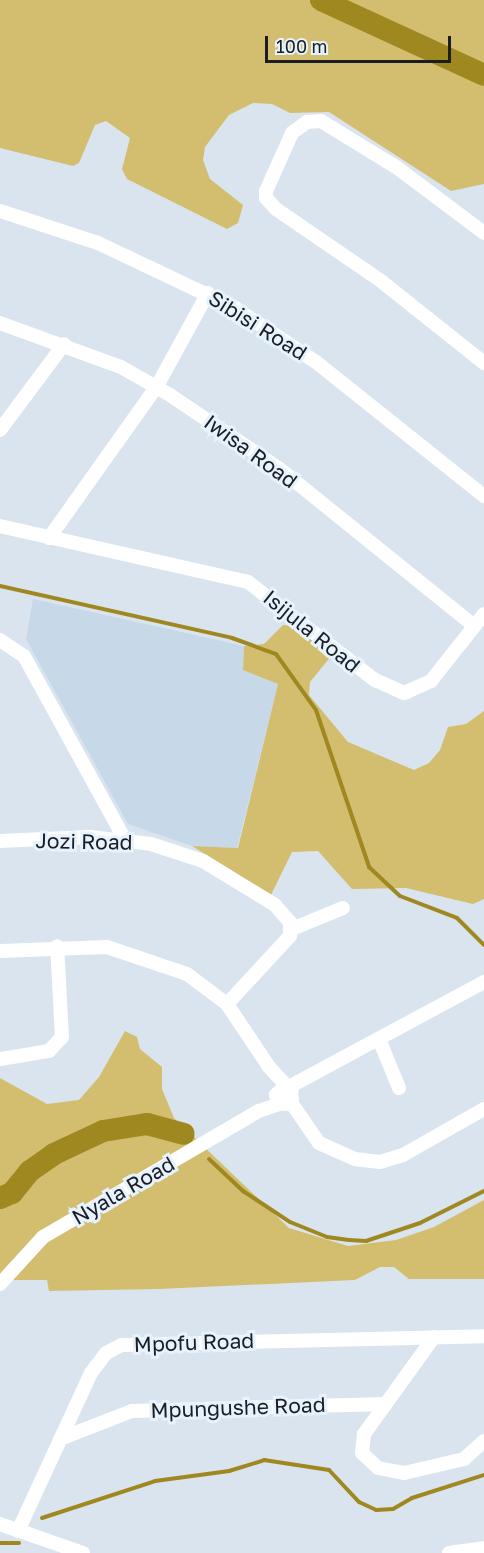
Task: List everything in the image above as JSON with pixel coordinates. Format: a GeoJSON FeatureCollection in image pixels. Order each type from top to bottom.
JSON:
{"type":"FeatureCollection","features":[{"type":"Feature","properties":{"kind":"street"},"geometry":{"type":"LineString","coordinates":[[484,233],[396,167],[321,121],[307,122],[292,133],[268,184],[268,203],[381,280],[484,363]]}},
{"type":"Feature","properties":{"kind":"street","name":"Sibisi Road"},"geometry":{"type":"LineString","coordinates":[[0,211],[98,243],[208,293],[316,362],[484,496]]}},
{"type":"Feature","properties":{"kind":"street"},"geometry":{"type":"LineString","coordinates":[[49,538],[157,386],[208,293]]}},
{"type":"Feature","properties":{"kind":"street","name":"Iwisa Road"},"geometry":{"type":"LineString","coordinates":[[0,323],[64,344],[157,386],[281,470],[474,626]]}},
{"type":"Feature","properties":{"kind":"street"},"geometry":{"type":"LineString","coordinates":[[0,430],[64,344]]}},
{"type":"Feature","properties":{"kind":"street","name":"Isijula Road"},"geometry":{"type":"LineString","coordinates":[[0,526],[248,582],[375,680],[405,693],[431,681],[484,614]]}},
{"type":"Feature","properties":{"kind":"street"},"geometry":{"type":"LineString","coordinates":[[0,640],[24,656],[124,838]]}},
{"type":"Feature","properties":{"kind":"street","name":"Jozi Road"},"geometry":{"type":"LineString","coordinates":[[2,836],[124,838],[175,851],[233,877],[285,914],[292,929]]}},
{"type":"Feature","properties":{"kind":"street"},"geometry":{"type":"LineString","coordinates":[[227,1004],[278,952],[292,929],[343,908]]}},
{"type":"Feature","properties":{"kind":"street"},"geometry":{"type":"LineString","coordinates":[[0,951],[87,945],[135,953],[187,974],[227,1004],[269,1067],[284,1095],[319,1143],[355,1159],[380,1162],[403,1155],[484,1109]]}},
{"type":"Feature","properties":{"kind":"street"},"geometry":{"type":"LineString","coordinates":[[0,1059],[49,1051],[62,1037],[57,946]]}},
{"type":"Feature","properties":{"kind":"street","name":"Nyala Road"},"geometry":{"type":"LineString","coordinates":[[0,1284],[43,1237],[379,1039],[484,982]]}},
{"type":"Feature","properties":{"kind":"street"},"geometry":{"type":"LineString","coordinates":[[379,1039],[399,1088]]}},
{"type":"Feature","properties":{"kind":"street","name":"Mpofu Road"},"geometry":{"type":"LineString","coordinates":[[18,1531],[99,1359],[122,1345],[484,1336]]}},
{"type":"Feature","properties":{"kind":"street"},"geometry":{"type":"LineString","coordinates":[[434,1337],[360,1443],[368,1461],[391,1473],[457,1462],[484,1441]]}},
{"type":"Feature","properties":{"kind":"street","name":"Mpungushe Road"},"geometry":{"type":"LineString","coordinates":[[60,1439],[132,1411],[386,1404]]}},
{"type":"Feature","properties":{"kind":"street"},"geometry":{"type":"LineString","coordinates":[[0,1524],[83,1553]]}},
{"type":"Feature","properties":{"kind":"street"},"geometry":{"type":"LineString","coordinates":[[449,1553],[484,1548]]}},
{"type":"Feature","properties":{"kind":"shaded area"},"geometry":{"type":"Polygon","coordinates":[[[0,0],[484,0],[484,184],[451,191],[329,112],[290,113],[272,104],[253,103],[229,115],[205,147],[203,160],[210,179],[243,205],[238,223],[227,229],[127,179],[122,169],[130,138],[106,121],[95,125],[79,163],[73,166],[0,148],[0,0]]]}},
{"type":"Feature","properties":{"kind":"shaded area"},"geometry":{"type":"Polygon","coordinates":[[[33,599],[244,646],[243,670],[278,684],[237,848],[192,846],[128,824],[26,639],[33,599]]]}},
{"type":"Feature","properties":{"kind":"shaded area"},"geometry":{"type":"Polygon","coordinates":[[[283,625],[299,626],[332,655],[310,682],[309,695],[348,742],[414,770],[429,763],[440,750],[448,727],[466,724],[484,711],[484,899],[473,904],[406,888],[352,889],[318,851],[292,852],[271,895],[192,846],[238,848],[278,684],[243,670],[244,646],[264,644],[283,625]]]}},
{"type":"Feature","properties":{"kind":"shaded area"},"geometry":{"type":"Polygon","coordinates":[[[125,1031],[137,1037],[140,1049],[162,1067],[162,1089],[174,1118],[289,1228],[348,1246],[396,1240],[434,1227],[484,1200],[484,1279],[409,1279],[394,1267],[380,1267],[355,1280],[159,1289],[49,1291],[47,1280],[0,1280],[0,1078],[47,1104],[79,1100],[99,1077],[125,1031]]]}},
{"type":"Feature","properties":{"kind":"waterway"},"geometry":{"type":"LineString","coordinates":[[321,0],[484,75]]}},
{"type":"Feature","properties":{"kind":"waterway"},"geometry":{"type":"LineString","coordinates":[[0,586],[232,638],[276,654],[316,710],[369,867],[400,896],[457,918],[484,945]]}},
{"type":"Feature","properties":{"kind":"waterway"},"geometry":{"type":"LineString","coordinates":[[0,1198],[12,1193],[30,1171],[54,1154],[103,1131],[147,1124],[184,1134]]}},
{"type":"Feature","properties":{"kind":"waterway"},"geometry":{"type":"LineString","coordinates":[[209,1159],[243,1191],[290,1222],[327,1237],[349,1240],[366,1241],[420,1223],[484,1191]]}},
{"type":"Feature","properties":{"kind":"waterway"},"geometry":{"type":"LineString","coordinates":[[42,1518],[155,1481],[229,1471],[264,1460],[329,1470],[359,1502],[376,1510],[393,1509],[412,1498],[484,1475]]}},
{"type":"Feature","properties":{"kind":"waterway"},"geometry":{"type":"LineString","coordinates":[[0,1543],[19,1543]]}}]}
